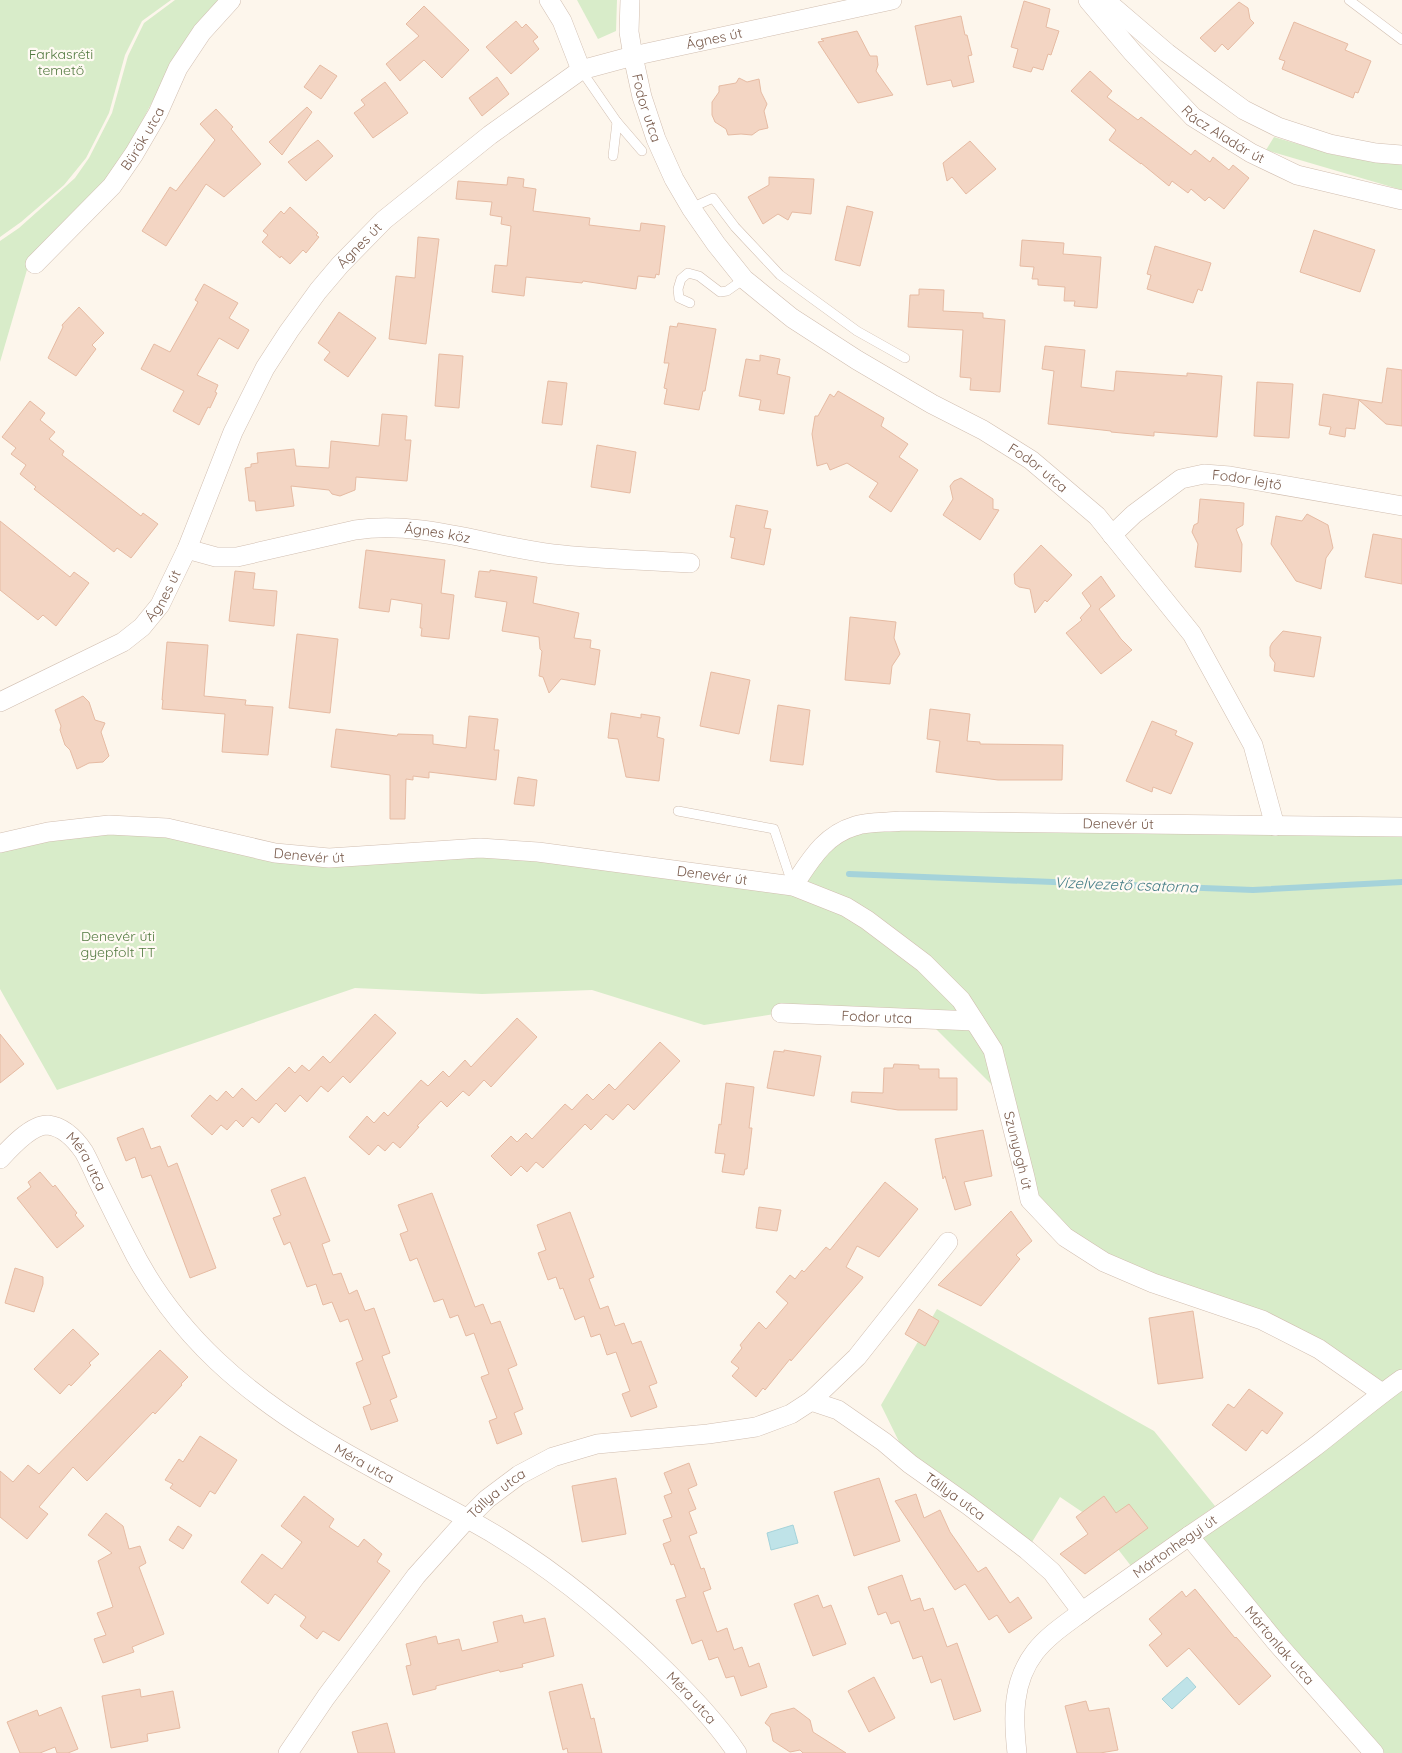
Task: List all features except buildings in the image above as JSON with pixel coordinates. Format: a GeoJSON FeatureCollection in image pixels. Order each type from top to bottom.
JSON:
{"type":"FeatureCollection","features":[{"type":"Feature","properties":{"kind":"street","name":"Bürök utca"},"geometry":{"type":"LineString","coordinates":[[35,264],[112,186],[134,154],[158,113],[178,68],[202,32],[230,0]]}},
{"type":"Feature","properties":{"kind":"street"},"geometry":{"type":"LineString","coordinates":[[550,0],[562,22],[581,70]]}},
{"type":"Feature","properties":{"kind":"street","name":"Fodor utca"},"geometry":{"type":"LineString","coordinates":[[630,0],[628,32],[642,97],[656,139],[674,179],[716,244],[744,279],[792,318],[858,360],[932,404],[983,430],[1030,460],[1097,516],[1192,634],[1253,745],[1276,826]]}},
{"type":"Feature","properties":{"kind":"street","name":"Ágnes út"},"geometry":{"type":"LineString","coordinates":[[0,702],[123,642],[142,628],[160,605],[187,549],[233,432],[265,368],[318,291],[340,265],[384,220],[490,135],[581,70],[633,56],[892,0]]}},
{"type":"Feature","properties":{"kind":"street","name":"Rácz Aladár út"},"geometry":{"type":"LineString","coordinates":[[1088,0],[1133,53],[1193,117],[1252,153],[1297,175],[1402,200]]}},
{"type":"Feature","properties":{"kind":"street"},"geometry":{"type":"LineString","coordinates":[[1105,0],[1167,53],[1244,110],[1278,127],[1330,144],[1376,153],[1402,155]]}},
{"type":"Feature","properties":{"kind":"street","name":"Fodor lejtő"},"geometry":{"type":"LineString","coordinates":[[1112,535],[1134,514],[1181,479],[1204,474],[1230,476],[1402,506]]}},
{"type":"Feature","properties":{"kind":"street","name":"Ágnes köz"},"geometry":{"type":"LineString","coordinates":[[187,549],[216,557],[237,557],[355,530],[390,527],[454,534],[553,554],[690,563]]}},
{"type":"Feature","properties":{"kind":"street","name":"Denevér út"},"geometry":{"type":"LineString","coordinates":[[0,843],[48,832],[109,825],[168,828],[284,854],[329,858],[480,848],[538,852],[793,886],[815,853],[834,835],[856,825],[901,821],[1402,827]]}},
{"type":"Feature","properties":{"kind":"street","name":"Szunyogh út"},"geometry":{"type":"LineString","coordinates":[[793,886],[846,907],[867,920],[924,963],[961,1000],[992,1050],[1026,1177],[1030,1200],[1066,1237],[1104,1262],[1153,1283],[1262,1320],[1318,1349],[1382,1393]]}},
{"type":"Feature","properties":{"kind":"street","name":"Fodor utca"},"geometry":{"type":"LineString","coordinates":[[781,1013],[974,1020]]}},
{"type":"Feature","properties":{"kind":"street","name":"Méra utca"},"geometry":{"type":"LineString","coordinates":[[0,1159],[22,1138],[36,1128],[47,1125],[59,1128],[68,1134],[84,1152],[130,1247],[146,1273],[192,1336],[216,1360],[250,1391],[320,1439],[467,1519],[511,1546],[557,1578],[608,1617],[693,1698],[737,1753]]}},
{"type":"Feature","properties":{"kind":"street","name":"Tállya utca"},"geometry":{"type":"LineString","coordinates":[[288,1753],[326,1697],[411,1583],[487,1499],[519,1475],[553,1457],[597,1444],[708,1434],[756,1427],[792,1414],[811,1401],[857,1357],[948,1242]]}},
{"type":"Feature","properties":{"kind":"street","name":"Mártonhegyi út"},"geometry":{"type":"LineString","coordinates":[[1017,1753],[1014,1709],[1017,1690],[1023,1671],[1035,1652],[1049,1637],[1140,1569],[1312,1449],[1402,1379]]}},
{"type":"Feature","properties":{"kind":"street","name":"Tállya utca"},"geometry":{"type":"LineString","coordinates":[[811,1401],[838,1410],[884,1442],[910,1464],[1026,1550],[1052,1572],[1082,1612]]}},
{"type":"Feature","properties":{"kind":"street","name":"Mártonlak utca"},"geometry":{"type":"LineString","coordinates":[[1189,1536],[1275,1640],[1374,1753]]}},
{"type":"Feature","properties":{"kind":"lane"},"geometry":{"type":"LineString","coordinates":[[1349,0],[1402,40]]}},
{"type":"Feature","properties":{"kind":"lane"},"geometry":{"type":"LineString","coordinates":[[581,70],[617,122],[642,151]]}},
{"type":"Feature","properties":{"kind":"lane"},"geometry":{"type":"LineString","coordinates":[[613,156],[617,122]]}},
{"type":"Feature","properties":{"kind":"lane"},"geometry":{"type":"LineString","coordinates":[[691,208],[714,198],[734,227],[780,275],[834,315],[895,354],[905,358]]}},
{"type":"Feature","properties":{"kind":"lane"},"geometry":{"type":"LineString","coordinates":[[690,303],[680,298],[678,289],[680,278],[688,273],[699,276],[720,292],[727,291],[744,279]]}},
{"type":"Feature","properties":{"kind":"lane"},"geometry":{"type":"LineString","coordinates":[[678,811],[774,829],[793,886]]}},
{"type":"Feature","properties":{"kind":"green space","name":"Farkasréti temető"},"geometry":{"type":"Polygon","coordinates":[[[0,0],[171,0],[142,21],[125,55],[109,113],[86,158],[64,185],[21,222],[0,237],[0,0]]]}},
{"type":"Feature","properties":{"kind":"green space"},"geometry":{"type":"Polygon","coordinates":[[[175,0],[225,0],[160,87],[112,178],[31,256],[0,362],[0,241],[19,228],[75,178],[89,158],[112,113],[128,56],[144,23],[175,0]]]}},
{"type":"Feature","properties":{"kind":"green space"},"geometry":{"type":"Polygon","coordinates":[[[577,0],[617,0],[616,31],[598,39],[577,0]]]}},
{"type":"Feature","properties":{"kind":"green space"},"geometry":{"type":"Polygon","coordinates":[[[1274,137],[1335,155],[1402,163],[1402,190],[1266,150],[1274,137]]]}},
{"type":"Feature","properties":{"kind":"green space","name":"Denevér úti gyepfolt TT"},"geometry":{"type":"Polygon","coordinates":[[[109,825],[275,853],[480,848],[793,886],[856,825],[1402,827],[1402,1753],[1374,1753],[1189,1536],[1381,1393],[1319,1349],[1104,1262],[1030,1200],[1016,1109],[926,1019],[781,1013],[704,1025],[592,990],[482,994],[355,988],[57,1090],[0,989],[0,847],[109,825]]]}},
{"type":"Feature","properties":{"kind":"green space"},"geometry":{"type":"Polygon","coordinates":[[[937,1309],[1154,1431],[1215,1506],[1131,1566],[1097,1522],[1060,1497],[1027,1550],[910,1464],[881,1405],[937,1309]]]}},
{"type":"Feature","properties":{"kind":"water"},"geometry":{"type":"Polygon","coordinates":[[[793,1525],[798,1543],[771,1550],[767,1533],[793,1525]]]}},
{"type":"Feature","properties":{"kind":"water"},"geometry":{"type":"Polygon","coordinates":[[[1187,1677],[1196,1687],[1172,1709],[1162,1699],[1187,1677]]]}},
{"type":"Feature","properties":{"kind":"waterway","name":"Vízelvezető csatorna"},"geometry":{"type":"LineString","coordinates":[[849,874],[1253,890],[1402,882]]}}]}
